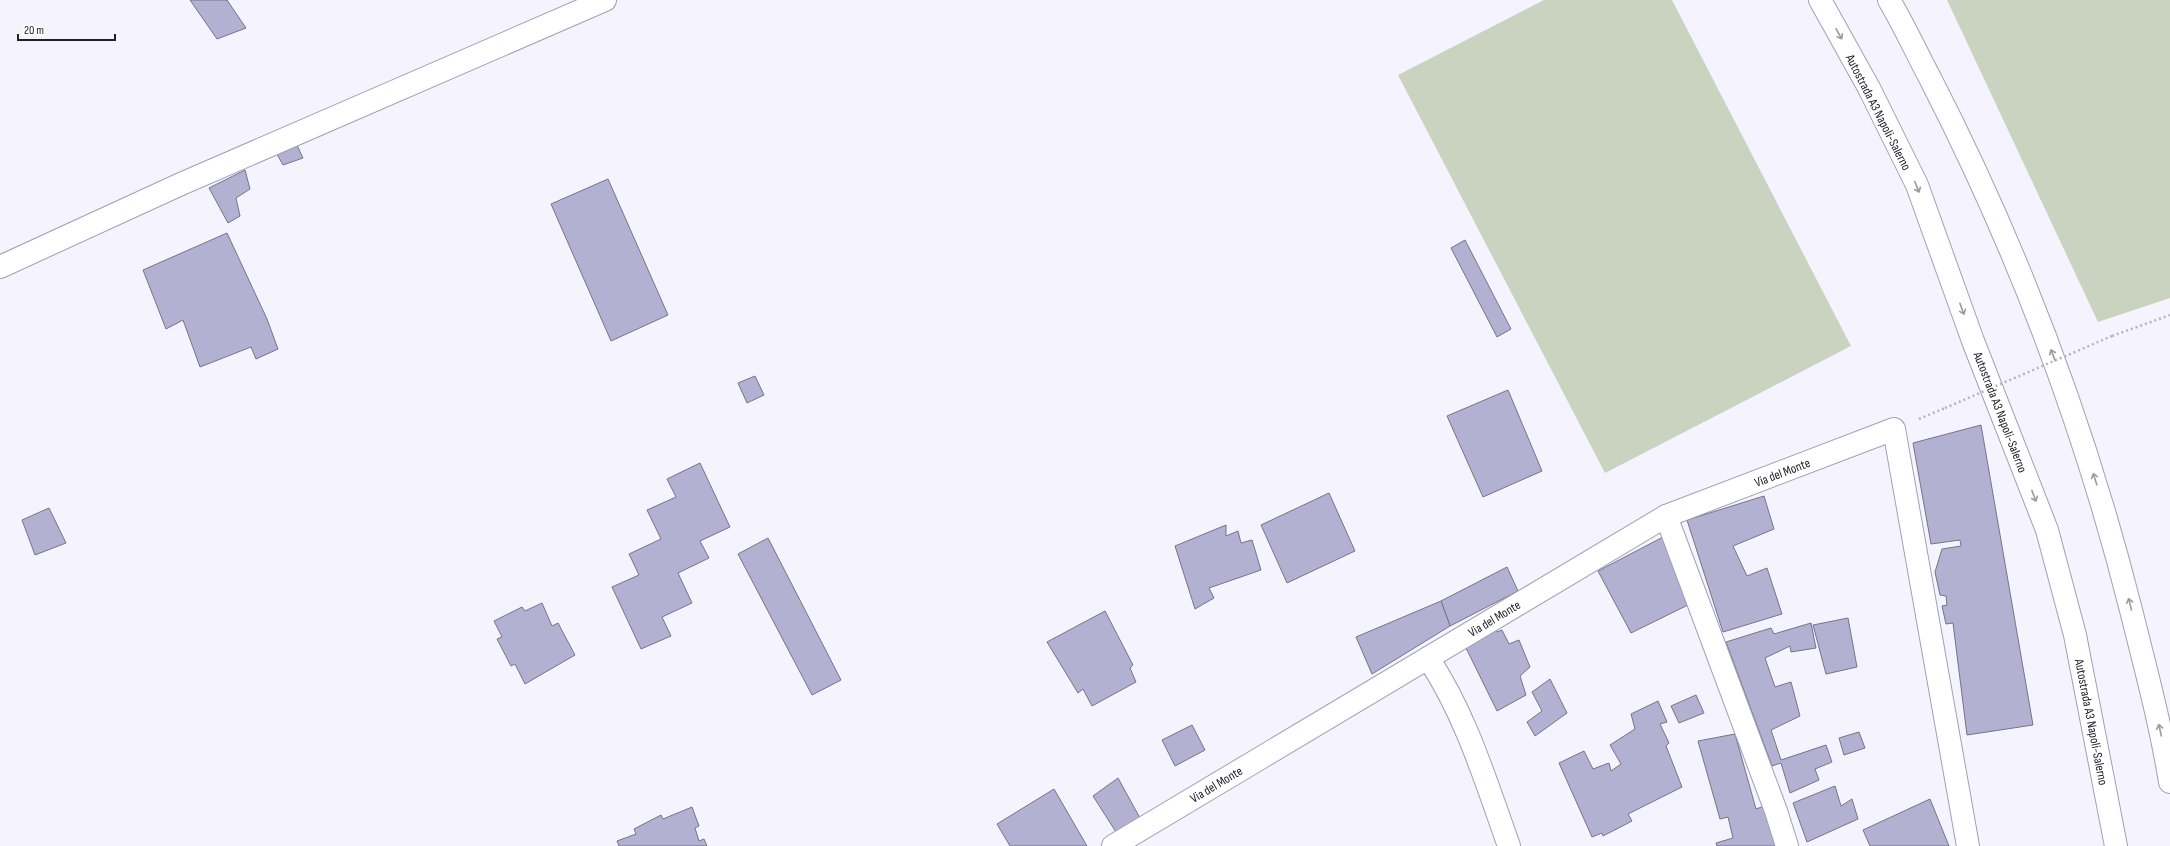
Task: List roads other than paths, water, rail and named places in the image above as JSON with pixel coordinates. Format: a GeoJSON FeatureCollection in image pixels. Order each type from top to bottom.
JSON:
{"type":"FeatureCollection","features":[{"type":"Feature","properties":{"kind":"main road"},"geometry":{"type":"LineString","coordinates":[[0,267],[181,184],[604,0]]}},
{"type":"Feature","properties":{"kind":"main road","name":"Autostrada A3 Napoli-Salerno"},"geometry":{"type":"LineString","coordinates":[[1820,0],[1869,88],[1917,185],[1973,341],[2047,530],[2075,635],[2116,846]]}},
{"type":"Feature","properties":{"kind":"main road"},"geometry":{"type":"LineString","coordinates":[[1889,0],[1959,134],[2038,314],[2067,391],[2117,555],[2141,650],[2170,782]]}},
{"type":"Feature","properties":{"kind":"main road","name":"Via del Monte"},"geometry":{"type":"LineString","coordinates":[[1113,846],[1666,516],[1894,429],[1968,846]]}},
{"type":"Feature","properties":{"kind":"main road"},"geometry":{"type":"LineString","coordinates":[[1666,516],[1776,811],[1787,846]]}},
{"type":"Feature","properties":{"kind":"main road"},"geometry":{"type":"LineString","coordinates":[[1428,658],[1446,684],[1463,721],[1509,846]]}}]}
